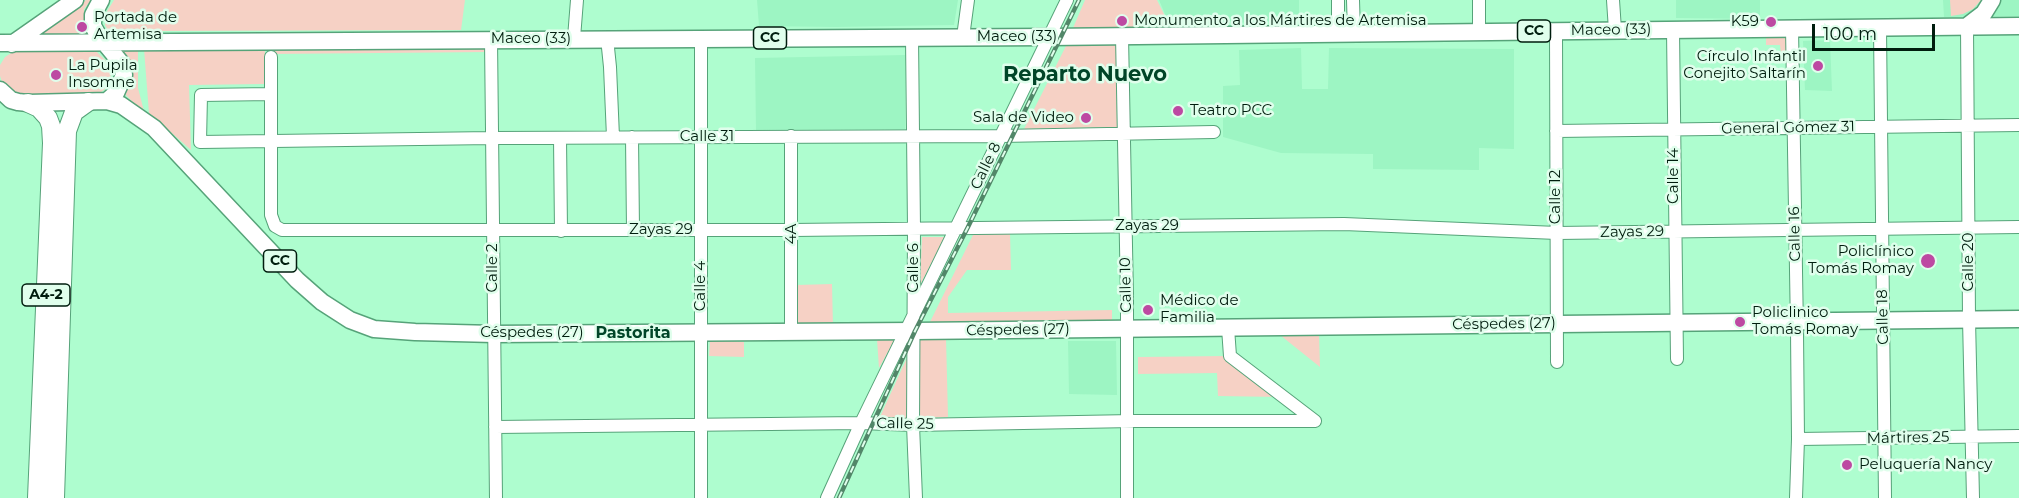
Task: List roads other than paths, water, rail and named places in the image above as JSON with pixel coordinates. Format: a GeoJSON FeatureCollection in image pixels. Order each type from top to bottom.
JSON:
{"type":"FeatureCollection","features":[{"type":"Feature","properties":{"kind":"highway","name":"A4-2"},"geometry":{"type":"LineString","coordinates":[[55,498],[67,131],[74,112],[88,102]]}},
{"type":"Feature","properties":{"kind":"highway","name":"A4-2"},"geometry":{"type":"LineString","coordinates":[[28,103],[39,108],[48,118],[52,143],[37,498]]}},
{"type":"Feature","properties":{"kind":"main road"},"geometry":{"type":"LineString","coordinates":[[0,53],[5,42],[40,25],[75,0]]}},
{"type":"Feature","properties":{"kind":"main road"},"geometry":{"type":"LineString","coordinates":[[101,0],[93,15],[93,26],[104,43],[118,57],[124,75],[116,93],[107,101]]}},
{"type":"Feature","properties":{"kind":"main road"},"geometry":{"type":"LineString","coordinates":[[1967,26],[1984,13],[1993,0],[2002,14],[2019,25]]}},
{"type":"Feature","properties":{"kind":"main road","name":"Maceo (33)"},"geometry":{"type":"LineString","coordinates":[[5,42],[1049,37],[2019,25]]}},
{"type":"Feature","properties":{"kind":"main road","name":"CC"},"geometry":{"type":"LineString","coordinates":[[0,90],[11,100],[18,102],[107,101]]}},
{"type":"Feature","properties":{"kind":"main road","name":"Céspedes (27)"},"geometry":{"type":"LineString","coordinates":[[107,101],[121,105],[154,128],[297,280],[321,302],[350,320],[374,329],[494,334],[910,332],[2019,318]]}},
{"type":"Feature","properties":{"kind":"street"},"geometry":{"type":"LineString","coordinates":[[574,38],[577,0]]}},
{"type":"Feature","properties":{"kind":"street"},"geometry":{"type":"LineString","coordinates":[[963,37],[968,0]]}},
{"type":"Feature","properties":{"kind":"street","name":"Calle 8"},"geometry":{"type":"LineString","coordinates":[[826,498],[861,423],[910,332],[914,314],[1067,0]]}},
{"type":"Feature","properties":{"kind":"street"},"geometry":{"type":"LineString","coordinates":[[1338,0],[1346,33]]}},
{"type":"Feature","properties":{"kind":"street"},"geometry":{"type":"LineString","coordinates":[[1346,33],[1353,0]]}},
{"type":"Feature","properties":{"kind":"street"},"geometry":{"type":"LineString","coordinates":[[1479,0],[1479,32]]}},
{"type":"Feature","properties":{"kind":"street"},"geometry":{"type":"LineString","coordinates":[[1613,0],[1615,30]]}},
{"type":"Feature","properties":{"kind":"street"},"geometry":{"type":"LineString","coordinates":[[1993,0],[1993,26]]}},
{"type":"Feature","properties":{"kind":"street","name":"Calle 20"},"geometry":{"type":"LineString","coordinates":[[1967,26],[1973,498]]}},
{"type":"Feature","properties":{"kind":"street","name":"Calle 16"},"geometry":{"type":"LineString","coordinates":[[1792,28],[1797,321],[1796,498]]}},
{"type":"Feature","properties":{"kind":"street","name":"Calle 18"},"geometry":{"type":"LineString","coordinates":[[1880,28],[1885,498]]}},
{"type":"Feature","properties":{"kind":"street","name":"Calle 14"},"geometry":{"type":"LineString","coordinates":[[1673,30],[1677,359]]}},
{"type":"Feature","properties":{"kind":"street","name":"Calle 12"},"geometry":{"type":"LineString","coordinates":[[1556,31],[1557,362]]}},
{"type":"Feature","properties":{"kind":"street","name":"Calle 10"},"geometry":{"type":"LineString","coordinates":[[1122,36],[1127,329],[1127,498]]}},
{"type":"Feature","properties":{"kind":"street","name":"Calle 6"},"geometry":{"type":"LineString","coordinates":[[912,37],[914,314]]}},
{"type":"Feature","properties":{"kind":"street"},"geometry":{"type":"LineString","coordinates":[[607,38],[613,137]]}},
{"type":"Feature","properties":{"kind":"street","name":"Calle 4"},"geometry":{"type":"LineString","coordinates":[[701,38],[701,498]]}},
{"type":"Feature","properties":{"kind":"street","name":"Calle 2"},"geometry":{"type":"LineString","coordinates":[[491,39],[496,498]]}},
{"type":"Feature","properties":{"kind":"street"},"geometry":{"type":"LineString","coordinates":[[270,141],[271,57]]}},
{"type":"Feature","properties":{"kind":"street","name":"Calle 31"},"geometry":{"type":"LineString","coordinates":[[271,94],[201,95],[200,142],[613,137],[1001,136],[1214,132]]}},
{"type":"Feature","properties":{"kind":"street","name":"General Gómez 31"},"geometry":{"type":"LineString","coordinates":[[1556,131],[2019,125]]}},
{"type":"Feature","properties":{"kind":"street","name":"4A"},"geometry":{"type":"LineString","coordinates":[[790,136],[791,332]]}},
{"type":"Feature","properties":{"kind":"street"},"geometry":{"type":"LineString","coordinates":[[632,137],[633,230]]}},
{"type":"Feature","properties":{"kind":"street"},"geometry":{"type":"LineString","coordinates":[[560,138],[561,231]]}},
{"type":"Feature","properties":{"kind":"street","name":"Zayas 29"},"geometry":{"type":"LineString","coordinates":[[270,141],[271,215],[275,226],[282,230],[792,230],[1344,224],[1557,232],[2019,227]]}},
{"type":"Feature","properties":{"kind":"street","name":"Calle 25"},"geometry":{"type":"LineString","coordinates":[[495,427],[1315,421],[1230,356],[1228,328]]}},
{"type":"Feature","properties":{"kind":"street"},"geometry":{"type":"LineString","coordinates":[[910,332],[916,498]]}},
{"type":"Feature","properties":{"kind":"street","name":"Mártires 25"},"geometry":{"type":"LineString","coordinates":[[1798,439],[2019,436]]}},
{"type":"Feature","properties":{"kind":"railway"},"geometry":{"type":"LineString","coordinates":[[839,498],[915,331],[1079,0]]}},
{"type":"Feature","properties":{"kind":"place","name":"Monumento a los Mártires de Artemisa"},"geometry":{"type":"Point","coordinates":[1122,21]}},
{"type":"Feature","properties":{"kind":"place","name":"K59"},"geometry":{"type":"Point","coordinates":[1771,22]}},
{"type":"Feature","properties":{"kind":"place","name":"Portada de Artemisa"},"geometry":{"type":"Point","coordinates":[82,27]}},
{"type":"Feature","properties":{"kind":"place","name":"Círculo Infantil Conejito Saltarín"},"geometry":{"type":"Point","coordinates":[1818,66]}},
{"type":"Feature","properties":{"kind":"place","name":"La Pupila Insomne"},"geometry":{"type":"Point","coordinates":[56,75]}},
{"type":"Feature","properties":{"kind":"place","name":"Teatro PCC"},"geometry":{"type":"Point","coordinates":[1178,111]}},
{"type":"Feature","properties":{"kind":"place","name":"Sala de Video"},"geometry":{"type":"Point","coordinates":[1086,118]}},
{"type":"Feature","properties":{"kind":"place","name":"Policlínico Tomás Romay"},"geometry":{"type":"Point","coordinates":[1928,261]}},
{"type":"Feature","properties":{"kind":"place","name":"Médico de Familia"},"geometry":{"type":"Point","coordinates":[1148,310]}},
{"type":"Feature","properties":{"kind":"place","name":"Policlinico Tomás Romay"},"geometry":{"type":"Point","coordinates":[1740,322]}},
{"type":"Feature","properties":{"kind":"place","name":"Peluquería Nancy"},"geometry":{"type":"Point","coordinates":[1847,465]}},
{"type":"Feature","properties":{"kind":"district","name":"Reparto Nuevo"},"geometry":{"type":"Point","coordinates":[1085,75]}},
{"type":"Feature","properties":{"kind":"district","name":"Pastorita"},"geometry":{"type":"Point","coordinates":[633,333]}}]}
